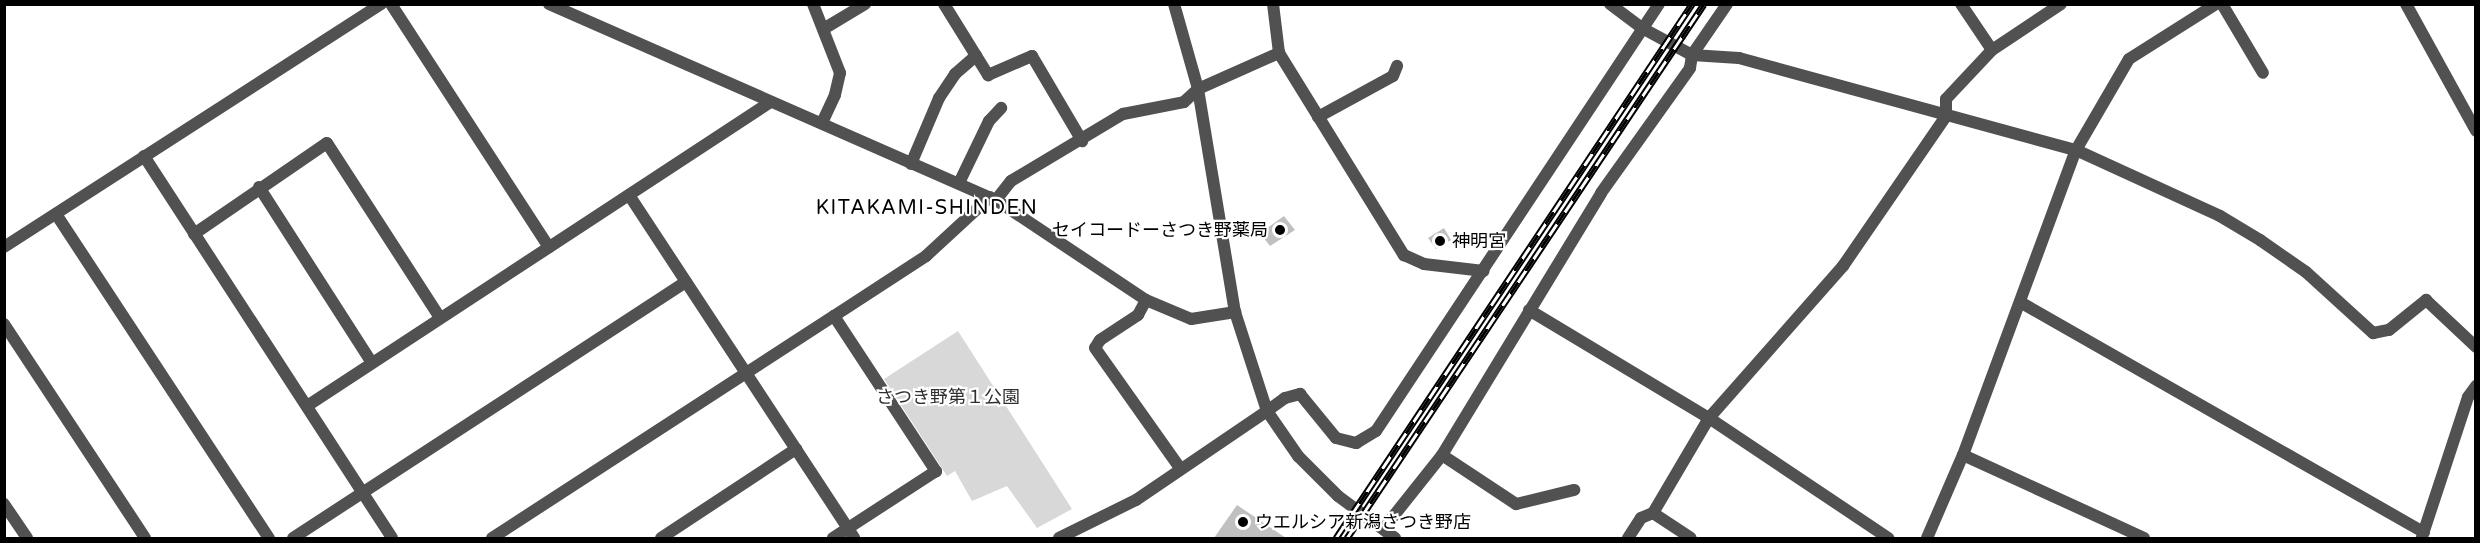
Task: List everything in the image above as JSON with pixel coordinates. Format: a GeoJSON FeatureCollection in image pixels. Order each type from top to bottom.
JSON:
{"type":"FeatureCollection","features":[{"type":"Feature","properties":{"kind":"street"},"geometry":{"type":"LineString","coordinates":[[4,247],[381,4]]}},
{"type":"Feature","properties":{"kind":"street"},"geometry":{"type":"LineString","coordinates":[[391,4],[549,247]]}},
{"type":"Feature","properties":{"kind":"street"},"geometry":{"type":"LineString","coordinates":[[549,4],[769,103],[822,123],[993,199],[1146,300],[1191,319],[1235,312]]}},
{"type":"Feature","properties":{"kind":"street"},"geometry":{"type":"LineString","coordinates":[[813,4],[825,28],[840,73],[835,95],[822,123]]}},
{"type":"Feature","properties":{"kind":"street"},"geometry":{"type":"LineString","coordinates":[[825,28],[865,4]]}},
{"type":"Feature","properties":{"kind":"street"},"geometry":{"type":"LineString","coordinates":[[944,4],[988,75],[1032,56],[1082,141]]}},
{"type":"Feature","properties":{"kind":"street"},"geometry":{"type":"LineString","coordinates":[[1174,4],[1198,89],[1235,312],[1267,411],[1298,456],[1338,496],[1395,538]]}},
{"type":"Feature","properties":{"kind":"street"},"geometry":{"type":"LineString","coordinates":[[1273,4],[1279,53],[1404,255],[1424,264],[1484,271]]}},
{"type":"Feature","properties":{"kind":"street"},"geometry":{"type":"LineString","coordinates":[[1610,4],[1642,28],[1692,55],[1739,58],[2076,150],[2220,216],[2260,240],[2306,272],[2373,333],[2389,330],[2426,300],[2475,346]]}},
{"type":"Feature","properties":{"kind":"street"},"geometry":{"type":"LineString","coordinates":[[1059,538],[1136,500],[1285,398],[1300,394],[1336,438],[1356,443],[1376,431],[1659,4]]}},
{"type":"Feature","properties":{"kind":"street"},"geometry":{"type":"LineString","coordinates":[[1384,528],[1442,455],[1601,193],[1690,68],[1692,55],[1727,4]]}},
{"type":"Feature","properties":{"kind":"street"},"geometry":{"type":"LineString","coordinates":[[1961,4],[1992,50]]}},
{"type":"Feature","properties":{"kind":"street"},"geometry":{"type":"LineString","coordinates":[[1628,538],[1641,518],[1653,513],[1709,418],[1843,266],[1946,116],[1946,99],[1992,50],[2061,4]]}},
{"type":"Feature","properties":{"kind":"street"},"geometry":{"type":"LineString","coordinates":[[1927,538],[1963,455],[2076,150],[2129,58],[2199,8],[2216,4]]}},
{"type":"Feature","properties":{"kind":"street"},"geometry":{"type":"LineString","coordinates":[[2222,4],[2263,73]]}},
{"type":"Feature","properties":{"kind":"street"},"geometry":{"type":"LineString","coordinates":[[2406,4],[2475,131]]}},
{"type":"Feature","properties":{"kind":"street"},"geometry":{"type":"LineString","coordinates":[[492,538],[926,256],[1011,181],[1082,141],[1123,114],[1184,102],[1198,89],[1279,53]]}},
{"type":"Feature","properties":{"kind":"street"},"geometry":{"type":"LineString","coordinates":[[911,164],[939,98],[955,74],[976,56]]}},
{"type":"Feature","properties":{"kind":"street"},"geometry":{"type":"LineString","coordinates":[[1318,117],[1393,76],[1397,66]]}},
{"type":"Feature","properties":{"kind":"street"},"geometry":{"type":"LineString","coordinates":[[307,406],[769,103]]}},
{"type":"Feature","properties":{"kind":"street"},"geometry":{"type":"LineString","coordinates":[[959,183],[989,121],[1001,108]]}},
{"type":"Feature","properties":{"kind":"street"},"geometry":{"type":"LineString","coordinates":[[194,234],[259,187],[327,143],[440,318]]}},
{"type":"Feature","properties":{"kind":"street"},"geometry":{"type":"LineString","coordinates":[[144,156],[392,538]]}},
{"type":"Feature","properties":{"kind":"street"},"geometry":{"type":"LineString","coordinates":[[259,187],[372,363]]}},
{"type":"Feature","properties":{"kind":"street"},"geometry":{"type":"LineString","coordinates":[[629,195],[851,534]]}},
{"type":"Feature","properties":{"kind":"street"},"geometry":{"type":"LineString","coordinates":[[56,214],[269,538]]}},
{"type":"Feature","properties":{"kind":"street"},"geometry":{"type":"LineString","coordinates":[[293,538],[686,282]]}},
{"type":"Feature","properties":{"kind":"street"},"geometry":{"type":"LineString","coordinates":[[1146,300],[1138,315],[1100,339],[1095,348],[1180,468]]}},
{"type":"Feature","properties":{"kind":"street"},"geometry":{"type":"LineString","coordinates":[[2020,302],[2423,535],[2468,397],[2475,386]]}},
{"type":"Feature","properties":{"kind":"street"},"geometry":{"type":"LineString","coordinates":[[1529,310],[1709,418],[1888,538]]}},
{"type":"Feature","properties":{"kind":"street"},"geometry":{"type":"LineString","coordinates":[[833,538],[851,534],[936,471],[834,316]]}},
{"type":"Feature","properties":{"kind":"street"},"geometry":{"type":"LineString","coordinates":[[4,324],[145,538]]}},
{"type":"Feature","properties":{"kind":"street"},"geometry":{"type":"LineString","coordinates":[[661,538],[796,449]]}},
{"type":"Feature","properties":{"kind":"street"},"geometry":{"type":"LineString","coordinates":[[1442,455],[1516,504],[1574,490]]}},
{"type":"Feature","properties":{"kind":"street"},"geometry":{"type":"LineString","coordinates":[[1963,455],[2144,538]]}},
{"type":"Feature","properties":{"kind":"street"},"geometry":{"type":"LineString","coordinates":[[4,504],[27,538]]}},
{"type":"Feature","properties":{"kind":"street"},"geometry":{"type":"LineString","coordinates":[[1653,513],[1691,538]]}},
{"type":"Feature","properties":{"kind":"green space","name":"さつき野第１公園"},"geometry":{"type":"Polygon","coordinates":[[[958,331],[1072,509],[1037,528],[1007,486],[972,501],[955,471],[947,476],[884,379],[958,331]]]}},
{"type":"Feature","properties":{"kind":"building","name":"セイコードーさつき野薬局"},"geometry":{"type":"Polygon","coordinates":[[[1284,216],[1295,230],[1270,246],[1260,233],[1284,216]]]}},
{"type":"Feature","properties":{"kind":"building","name":"神明宮"},"geometry":{"type":"Polygon","coordinates":[[[1444,228],[1451,240],[1436,249],[1428,238],[1444,228]]]}},
{"type":"Feature","properties":{"kind":"building","name":"ウエルシア新潟さつき野店"},"geometry":{"type":"Polygon","coordinates":[[[1237,505],[1286,538],[1214,538],[1237,505]]]}},
{"type":"Feature","properties":{"kind":"railway"},"geometry":{"type":"LineString","coordinates":[[1336,538],[1692,4]]}},
{"type":"Feature","properties":{"kind":"railway"},"geometry":{"type":"LineString","coordinates":[[1347,538],[1704,4]]}},
{"type":"Feature","properties":{"kind":"place","name":"セイコードーさつき野薬局"},"geometry":{"type":"Point","coordinates":[1280,230]}},
{"type":"Feature","properties":{"kind":"place","name":"神明宮"},"geometry":{"type":"Point","coordinates":[1440,241]}},
{"type":"Feature","properties":{"kind":"place","name":"ウエルシア新潟さつき野店"},"geometry":{"type":"Point","coordinates":[1243,522]}},
{"type":"Feature","properties":{"kind":"district","name":"KITAKAMI-SHINDEN"},"geometry":{"type":"Point","coordinates":[927,208]}}]}
